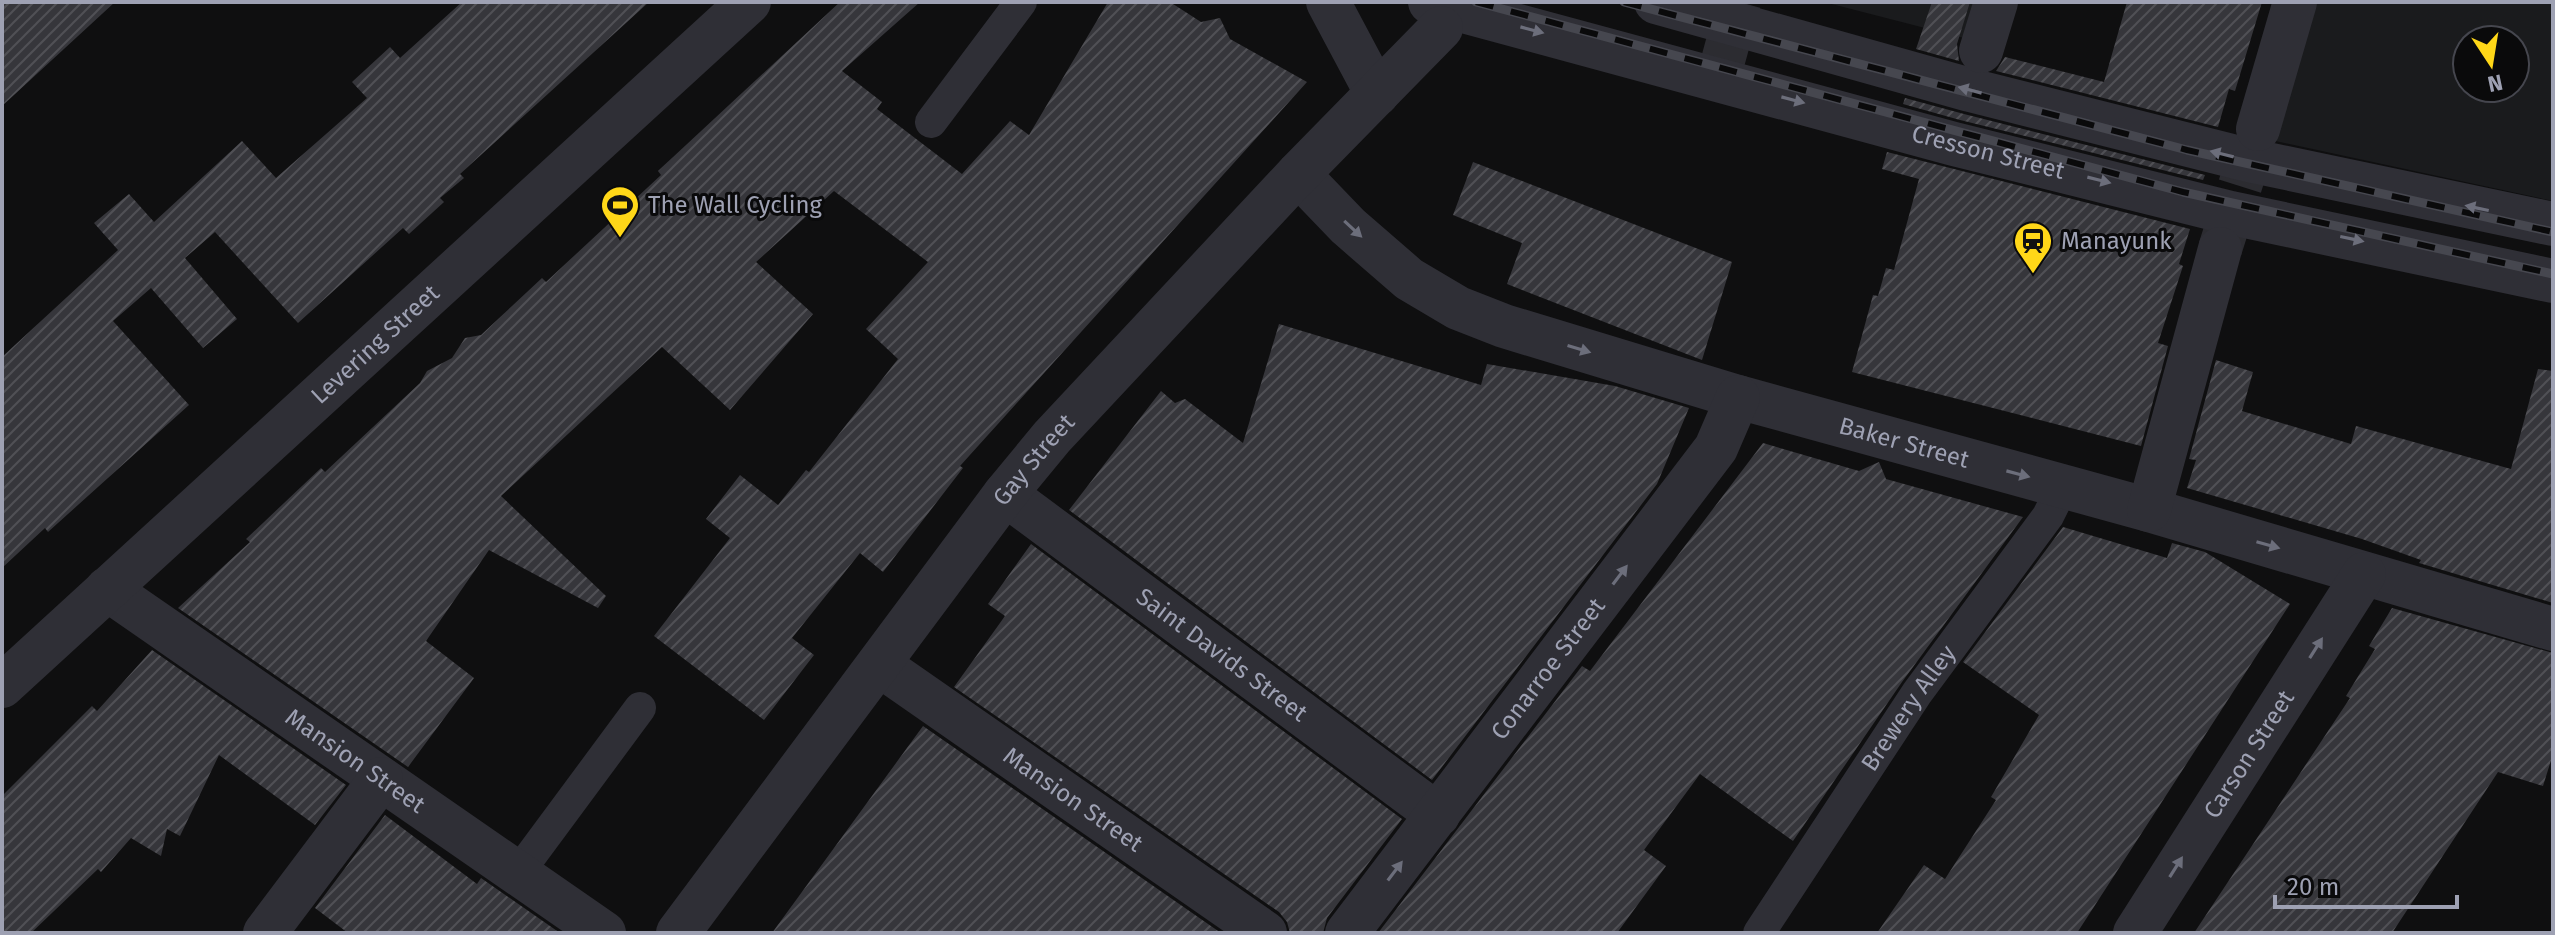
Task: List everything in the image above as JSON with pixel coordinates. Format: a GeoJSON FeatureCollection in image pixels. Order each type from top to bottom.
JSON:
{"type":"FeatureCollection","features":[{"type":"Feature","properties":{"kind":"street","name":"Levering Street"},"geometry":{"type":"LineString","coordinates":[[2,686],[749,2]]}},
{"type":"Feature","properties":{"kind":"street"},"geometry":{"type":"LineString","coordinates":[[1328,2],[1377,94]]}},
{"type":"Feature","properties":{"kind":"street"},"geometry":{"type":"LineString","coordinates":[[1656,2],[1970,90],[2248,160],[2553,224]]}},
{"type":"Feature","properties":{"kind":"street"},"geometry":{"type":"LineString","coordinates":[[1981,51],[1996,2]]}},
{"type":"Feature","properties":{"kind":"street"},"geometry":{"type":"LineString","coordinates":[[2258,129],[2295,2]]}},
{"type":"Feature","properties":{"kind":"street","name":"Gay Street"},"geometry":{"type":"LineString","coordinates":[[678,933],[881,666],[1005,494],[1052,437],[1377,94],[1436,15]]}},
{"type":"Feature","properties":{"kind":"street","name":"Cresson Street"},"geometry":{"type":"LineString","coordinates":[[1436,15],[2231,213],[2553,281]]}},
{"type":"Feature","properties":{"kind":"street","name":"Baker Street"},"geometry":{"type":"LineString","coordinates":[[1298,174],[1348,226],[1409,279],[1458,308],[1504,326],[1738,397],[2149,510],[2553,629]]}},
{"type":"Feature","properties":{"kind":"street"},"geometry":{"type":"LineString","coordinates":[[2149,510],[2220,249]]}},
{"type":"Feature","properties":{"kind":"street","name":"Conarroe Street"},"geometry":{"type":"LineString","coordinates":[[1347,933],[1716,448],[1738,397]]}},
{"type":"Feature","properties":{"kind":"street","name":"Saint Davids Street"},"geometry":{"type":"LineString","coordinates":[[1005,494],[1438,815]]}},
{"type":"Feature","properties":{"kind":"street","name":"Carson Street"},"geometry":{"type":"LineString","coordinates":[[2135,933],[2364,574]]}},
{"type":"Feature","properties":{"kind":"street","name":"Mansion Street"},"geometry":{"type":"LineString","coordinates":[[107,589],[604,933]]}},
{"type":"Feature","properties":{"kind":"street","name":"Mansion Street"},"geometry":{"type":"LineString","coordinates":[[881,666],[1265,933]]}},
{"type":"Feature","properties":{"kind":"street"},"geometry":{"type":"LineString","coordinates":[[265,933],[381,779]]}},
{"type":"Feature","properties":{"kind":"lane"},"geometry":{"type":"LineString","coordinates":[[931,122],[1021,2]]}},
{"type":"Feature","properties":{"kind":"lane","name":"Brewery Alley"},"geometry":{"type":"LineString","coordinates":[[1759,933],[1917,693],[2048,516],[2063,486]]}},
{"type":"Feature","properties":{"kind":"lane"},"geometry":{"type":"LineString","coordinates":[[518,873],[640,708]]}},
{"type":"Feature","properties":{"kind":"shaded area"},"geometry":{"type":"Polygon","coordinates":[[[1824,2],[2004,2],[1991,45],[1824,2]]]}},
{"type":"Feature","properties":{"kind":"shaded area"},"geometry":{"type":"Polygon","coordinates":[[[2284,2],[2553,2],[2553,201],[2243,134],[2284,2]]]}},
{"type":"Feature","properties":{"kind":"building"},"geometry":{"type":"Polygon","coordinates":[[[2,2],[115,2],[2,106],[2,2]]]}},
{"type":"Feature","properties":{"kind":"building"},"geometry":{"type":"Polygon","coordinates":[[[462,2],[649,2],[460,174],[464,178],[440,198],[444,202],[409,234],[403,228],[298,323],[215,232],[185,258],[237,319],[203,348],[151,288],[113,321],[189,405],[48,532],[45,528],[2,568],[2,357],[118,250],[94,223],[129,194],[154,222],[242,141],[276,178],[367,98],[352,82],[390,47],[400,58],[462,2]]]}},
{"type":"Feature","properties":{"kind":"building"},"geometry":{"type":"Polygon","coordinates":[[[840,2],[920,2],[842,71],[882,102],[877,109],[962,174],[1010,121],[1029,135],[1108,2],[1170,2],[1201,22],[1220,18],[1230,39],[1307,82],[960,466],[963,468],[883,572],[860,553],[792,638],[814,655],[764,720],[654,636],[730,538],[706,519],[740,475],[778,505],[806,470],[809,472],[898,359],[866,329],[928,262],[834,191],[756,262],[813,314],[730,410],[662,347],[501,496],[606,596],[598,608],[489,550],[426,641],[474,678],[408,767],[178,608],[250,542],[246,539],[321,468],[325,472],[420,383],[427,371],[452,358],[465,338],[481,335],[542,278],[546,282],[661,175],[658,171],[840,2]]]}},
{"type":"Feature","properties":{"kind":"building"},"geometry":{"type":"Polygon","coordinates":[[[1932,2],[1970,2],[1957,44],[1959,61],[1916,49],[1932,2]]]}},
{"type":"Feature","properties":{"kind":"building"},"geometry":{"type":"Polygon","coordinates":[[[2127,2],[2262,2],[2235,91],[2229,89],[2218,127],[1996,71],[2005,57],[2104,82],[2127,2]]]}},
{"type":"Feature","properties":{"kind":"building"},"geometry":{"type":"Polygon","coordinates":[[[1905,98],[2205,175],[2203,180],[1960,120],[1903,104],[1905,98]]]}},
{"type":"Feature","properties":{"kind":"building"},"geometry":{"type":"Polygon","coordinates":[[[1887,152],[2190,229],[2179,264],[2183,266],[2158,343],[2168,346],[2141,446],[1852,372],[1873,295],[1878,296],[1886,268],[1894,270],[1919,179],[1882,169],[1887,152]]]}},
{"type":"Feature","properties":{"kind":"building"},"geometry":{"type":"Polygon","coordinates":[[[1473,162],[1732,262],[1702,360],[1507,284],[1522,243],[1453,215],[1473,162]]]}},
{"type":"Feature","properties":{"kind":"building"},"geometry":{"type":"Polygon","coordinates":[[[1279,324],[1481,385],[1487,364],[1615,386],[1689,408],[1657,484],[1432,780],[1069,510],[1161,391],[1175,403],[1185,399],[1243,443],[1279,324]]]}},
{"type":"Feature","properties":{"kind":"building"},"geometry":{"type":"Polygon","coordinates":[[[2216,360],[2253,372],[2242,411],[2351,444],[2356,426],[2511,469],[2538,369],[2553,371],[2553,603],[2419,563],[2421,560],[2362,539],[2187,488],[2196,460],[2189,459],[2216,360]]]}},
{"type":"Feature","properties":{"kind":"building"},"geometry":{"type":"Polygon","coordinates":[[[1763,443],[1859,471],[1879,462],[1886,479],[2023,517],[1902,682],[1793,841],[1700,774],[1644,850],[1666,866],[1617,933],[1378,933],[1582,666],[1590,671],[1763,443]]]}},
{"type":"Feature","properties":{"kind":"building"},"geometry":{"type":"Polygon","coordinates":[[[2063,527],[2167,558],[2172,543],[2205,552],[2290,604],[2077,933],[1877,933],[1924,865],[1945,879],[1996,800],[1991,797],[2039,715],[1963,662],[2063,527]]]}},
{"type":"Feature","properties":{"kind":"building"},"geometry":{"type":"Polygon","coordinates":[[[1031,544],[1402,819],[1327,918],[1323,933],[1290,933],[1287,922],[1279,912],[954,687],[1005,616],[988,604],[1031,544]]]}},
{"type":"Feature","properties":{"kind":"building"},"geometry":{"type":"Polygon","coordinates":[[[2392,608],[2553,653],[2553,754],[2543,786],[2498,772],[2392,933],[2194,933],[2350,698],[2346,696],[2375,649],[2369,646],[2392,608]]]}},
{"type":"Feature","properties":{"kind":"building"},"geometry":{"type":"Polygon","coordinates":[[[152,650],[346,785],[315,825],[219,755],[180,836],[167,829],[161,856],[131,838],[101,872],[98,869],[31,933],[2,933],[2,796],[92,706],[97,711],[152,650]]]}},
{"type":"Feature","properties":{"kind":"building"},"geometry":{"type":"Polygon","coordinates":[[[923,726],[1221,933],[772,933],[923,726]]]}},
{"type":"Feature","properties":{"kind":"building"},"geometry":{"type":"Polygon","coordinates":[[[385,815],[477,884],[481,878],[560,933],[348,933],[315,908],[385,815]]]}},
{"type":"Feature","properties":{"kind":"tunnel"},"geometry":{"type":"LineString","coordinates":[[1718,79],[1739,2]]}},
{"type":"Feature","properties":{"kind":"tunnel"},"geometry":{"type":"LineString","coordinates":[[2220,249],[2258,129]]}},
{"type":"Feature","properties":{"kind":"railway"},"geometry":{"type":"LineString","coordinates":[[1476,2],[2183,192],[2553,274]]}},
{"type":"Feature","properties":{"kind":"railway"},"geometry":{"type":"LineString","coordinates":[[1624,2],[2187,150],[2553,232]]}},
{"type":"Feature","properties":{"kind":"place","name":"The Wall Cycling"},"geometry":{"type":"Point","coordinates":[620,239]}},
{"type":"Feature","properties":{"kind":"place","name":"Manayunk"},"geometry":{"type":"Point","coordinates":[2033,275]}}]}
